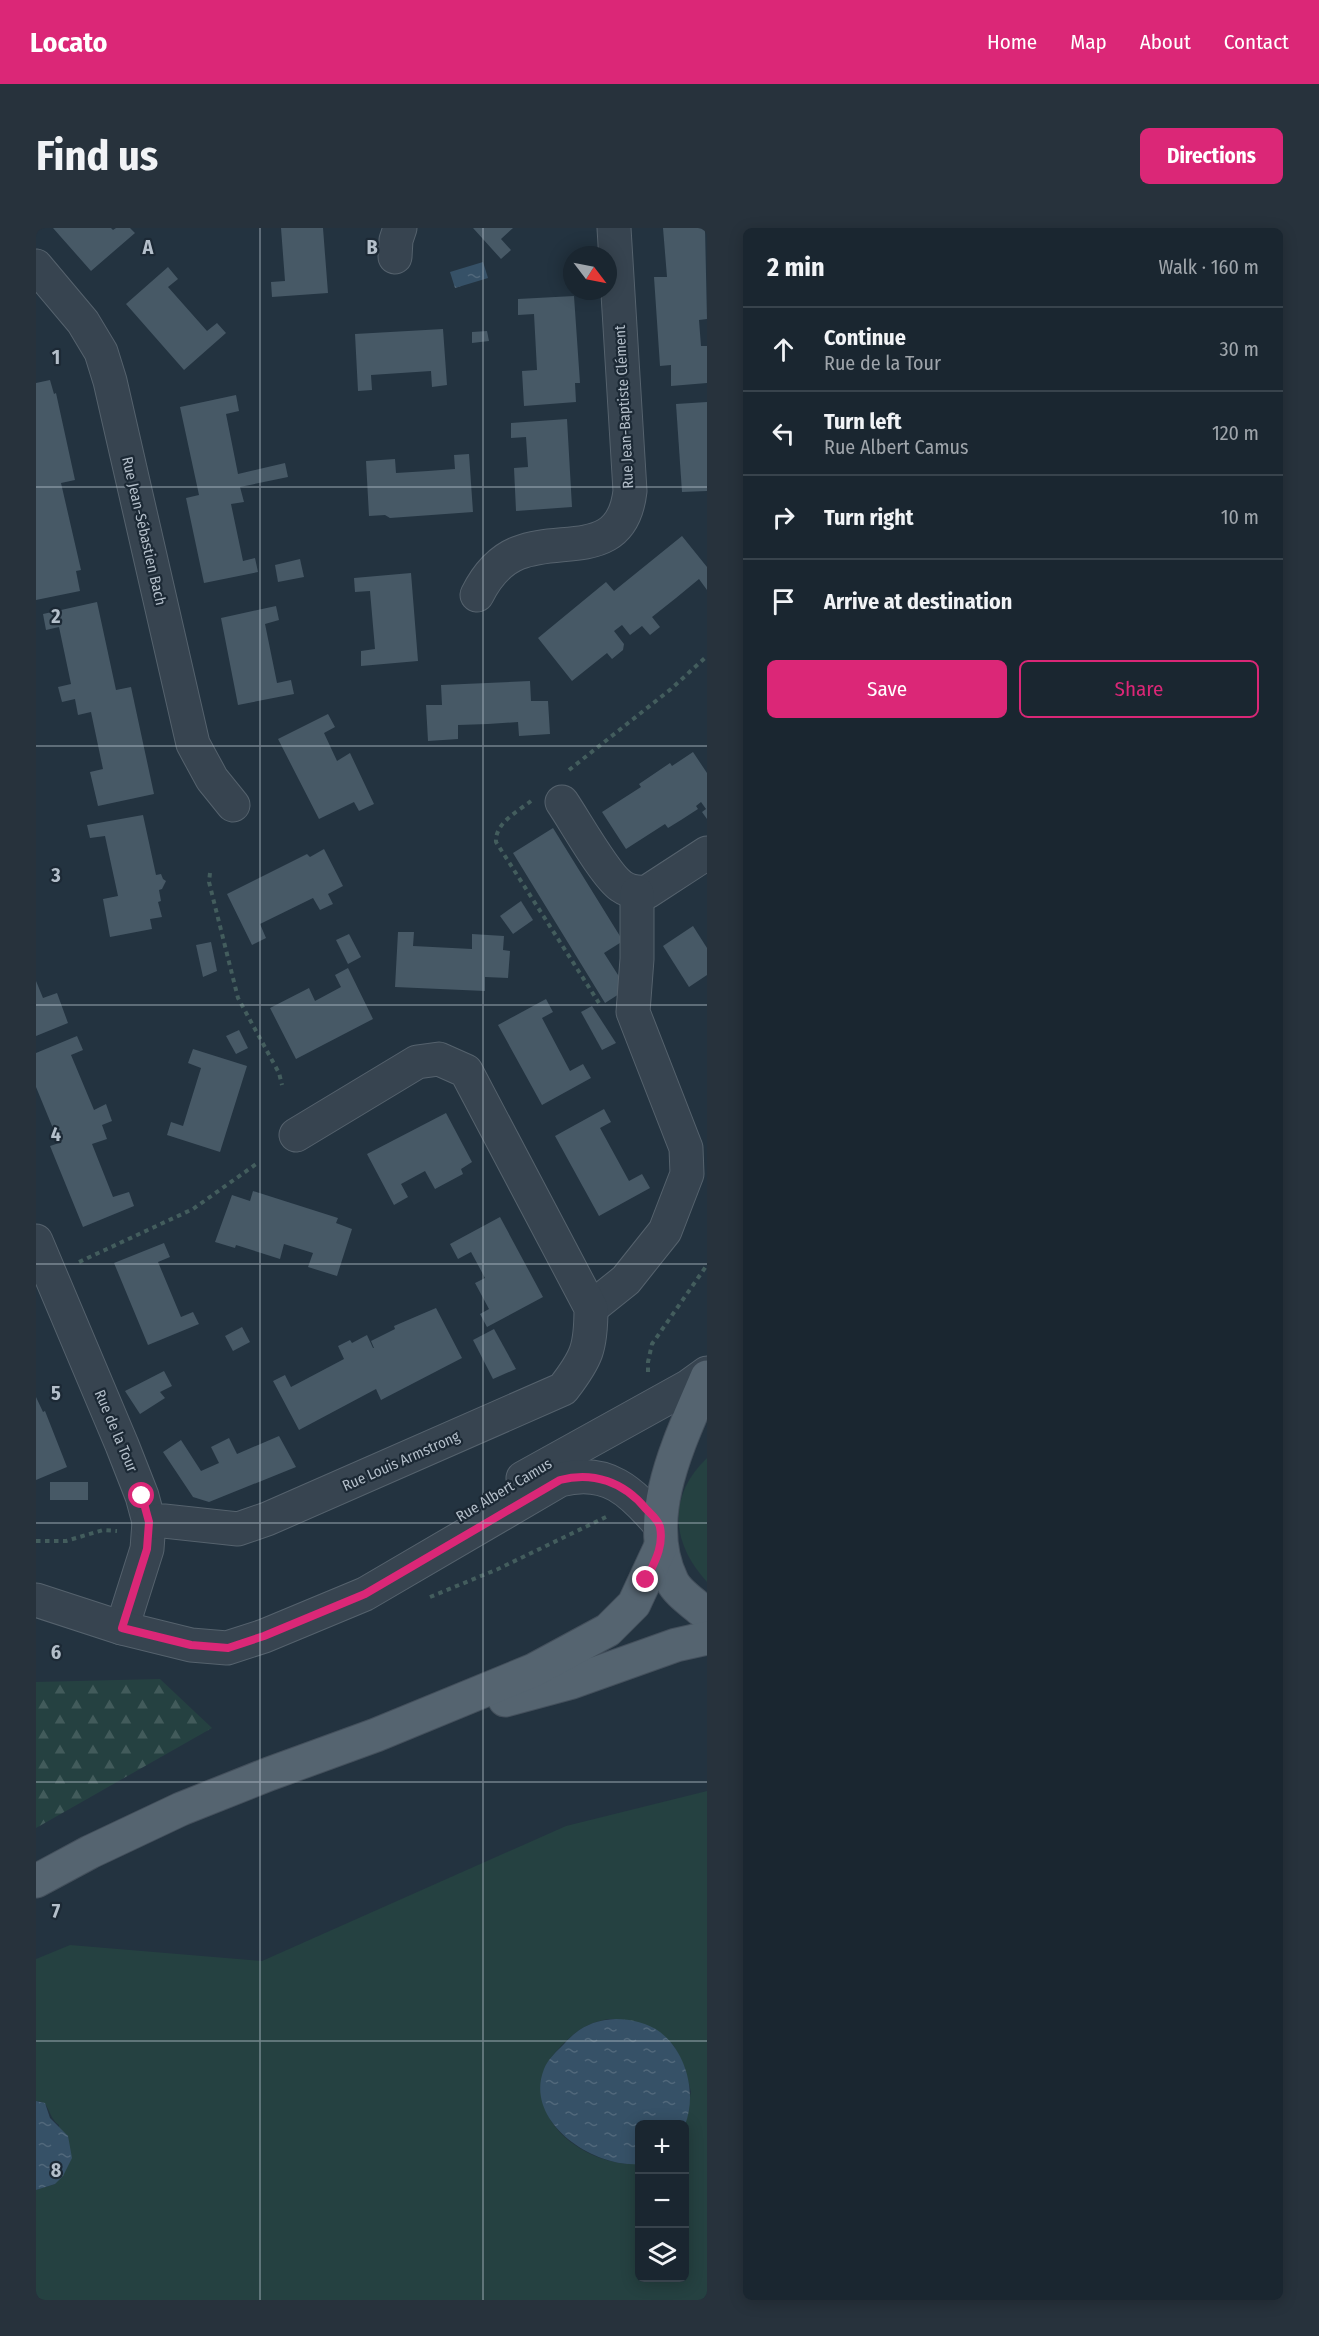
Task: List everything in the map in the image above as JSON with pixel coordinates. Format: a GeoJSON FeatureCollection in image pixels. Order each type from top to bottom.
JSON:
{"type":"FeatureCollection","features":[{"type":"Feature","properties":{"kind":"main road"},"geometry":{"type":"LineString","coordinates":[[36,1881],[90,1852],[181,1809],[376,1735],[534,1670],[608,1630],[634,1604],[660,1536],[663,1494],[707,1375]]}},
{"type":"Feature","properties":{"kind":"main road"},"geometry":{"type":"LineString","coordinates":[[660,1536],[673,1583],[701,1610],[707,1612]]}},
{"type":"Feature","properties":{"kind":"main road"},"geometry":{"type":"LineString","coordinates":[[376,1735],[572,1682],[676,1645],[707,1638]]}},
{"type":"Feature","properties":{"kind":"street","name":"Rue Jean-Baptiste Clément"},"geometry":{"type":"LineString","coordinates":[[477,595],[493,571],[516,554],[531,549],[596,541],[613,530],[625,515],[630,491],[614,228]]}},
{"type":"Feature","properties":{"kind":"street","name":"Rue Jean-Sébastien Bach"},"geometry":{"type":"LineString","coordinates":[[36,266],[83,322],[101,352],[113,392],[193,744],[212,779],[233,805]]}},
{"type":"Feature","properties":{"kind":"street"},"geometry":{"type":"LineString","coordinates":[[562,802],[611,877],[618,885],[637,893],[647,892],[660,886],[707,853]]}},
{"type":"Feature","properties":{"kind":"street"},"geometry":{"type":"LineString","coordinates":[[296,1135],[417,1062],[439,1059],[466,1071],[591,1308],[626,1280],[665,1231],[687,1174],[686,1148],[633,1012],[637,959],[637,893]]}},
{"type":"Feature","properties":{"kind":"street","name":"Rue de la Tour"},"geometry":{"type":"LineString","coordinates":[[36,1241],[142,1496],[148,1528],[147,1549],[122,1628]]}},
{"type":"Feature","properties":{"kind":"street","name":"Rue Louis Armstrong"},"geometry":{"type":"LineString","coordinates":[[148,1528],[164,1521],[237,1529],[257,1523],[563,1389],[583,1362],[591,1333],[591,1308]]}},
{"type":"Feature","properties":{"kind":"street","name":"Rue Albert Camus"},"geometry":{"type":"LineString","coordinates":[[309,1618],[358,1580],[519,1480],[707,1375]]}},
{"type":"Feature","properties":{"kind":"street","name":"Rue Albert Camus"},"geometry":{"type":"LineString","coordinates":[[36,1600],[122,1628],[191,1645],[228,1648],[264,1636],[365,1594],[552,1485],[575,1476],[598,1478],[619,1486],[637,1499],[660,1536]]}},
{"type":"Feature","properties":{"kind":"path"},"geometry":{"type":"LineString","coordinates":[[210,873],[209,882],[238,998],[279,1072],[282,1084]]}},
{"type":"Feature","properties":{"kind":"path"},"geometry":{"type":"LineString","coordinates":[[70,1267],[193,1209],[259,1162]]}},
{"type":"Feature","properties":{"kind":"path"},"geometry":{"type":"LineString","coordinates":[[649,1381],[648,1362],[652,1344],[707,1265]]}},
{"type":"Feature","properties":{"kind":"path"},"geometry":{"type":"LineString","coordinates":[[420,1601],[498,1569],[610,1515]]}},
{"type":"Feature","properties":{"kind":"path"},"geometry":{"type":"LineString","coordinates":[[36,1541],[66,1541],[104,1530],[148,1528]]}},
{"type":"Feature","properties":{"kind":"green space"},"geometry":{"type":"Polygon","coordinates":[[[707,1458],[707,1582],[686,1552],[678,1520],[685,1488],[707,1458]]]}},
{"type":"Feature","properties":{"kind":"green space"},"geometry":{"type":"Polygon","coordinates":[[[160,1679],[212,1728],[36,1828],[36,1682],[160,1679]]]}},
{"type":"Feature","properties":{"kind":"green space"},"geometry":{"type":"Polygon","coordinates":[[[707,1791],[707,2300],[36,2300],[36,2190],[55,2184],[59,2125],[52,2118],[47,2106],[36,2101],[36,1959],[70,1945],[262,1961],[566,1826],[707,1791]]]}},
{"type":"Feature","properties":{"kind":"water"},"geometry":{"type":"Polygon","coordinates":[[[483,262],[488,278],[455,288],[450,272],[483,262]]]}},
{"type":"Feature","properties":{"kind":"water"},"geometry":{"type":"Polygon","coordinates":[[[616,2019],[639,2022],[660,2032],[677,2051],[687,2075],[690,2100],[686,2120],[635,2120],[635,2164],[602,2158],[584,2150],[567,2138],[553,2123],[544,2107],[540,2088],[546,2065],[553,2055],[581,2029],[601,2021],[616,2019]]]}},
{"type":"Feature","properties":{"kind":"water"},"geometry":{"type":"Polygon","coordinates":[[[36,2101],[45,2103],[50,2118],[68,2136],[72,2158],[63,2176],[55,2184],[36,2190],[36,2101]]]}},
{"type":"Feature","properties":{"kind":"building"},"geometry":{"type":"Polygon","coordinates":[[[53,228],[111,228],[113,230],[130,228],[135,233],[91,271],[53,228]]]}},
{"type":"Feature","properties":{"kind":"building"},"geometry":{"type":"Polygon","coordinates":[[[281,228],[323,228],[328,293],[272,297],[271,282],[285,281],[281,228]]]}},
{"type":"Feature","properties":{"kind":"building"},"geometry":{"type":"Polygon","coordinates":[[[473,228],[513,228],[501,239],[511,250],[501,259],[473,228]]]}},
{"type":"Feature","properties":{"kind":"building"},"geometry":{"type":"Polygon","coordinates":[[[663,228],[705,228],[707,319],[699,320],[701,346],[707,346],[707,383],[671,386],[671,365],[660,366],[654,277],[667,277],[663,228]]]}},
{"type":"Feature","properties":{"kind":"building"},"geometry":{"type":"Polygon","coordinates":[[[168,267],[178,279],[168,287],[207,331],[217,323],[226,333],[184,370],[126,304],[168,267]]]}},
{"type":"Feature","properties":{"kind":"building"},"geometry":{"type":"Polygon","coordinates":[[[563,297],[563,300],[574,300],[580,383],[575,383],[576,402],[524,406],[522,371],[537,370],[534,314],[518,315],[518,299],[563,297]]]}},
{"type":"Feature","properties":{"kind":"building"},"geometry":{"type":"Polygon","coordinates":[[[443,329],[447,385],[432,387],[431,371],[371,375],[372,390],[358,391],[355,334],[443,329]]]}},
{"type":"Feature","properties":{"kind":"building"},"geometry":{"type":"Polygon","coordinates":[[[487,331],[489,341],[472,343],[472,332],[487,331]]]}},
{"type":"Feature","properties":{"kind":"building"},"geometry":{"type":"Polygon","coordinates":[[[50,380],[54,394],[56,393],[75,480],[61,483],[81,570],[76,571],[80,591],[36,600],[36,383],[50,380]]]}},
{"type":"Feature","properties":{"kind":"building"},"geometry":{"type":"Polygon","coordinates":[[[236,395],[239,411],[226,414],[238,474],[285,463],[288,477],[240,487],[244,502],[231,504],[243,561],[255,558],[258,572],[204,583],[186,498],[199,495],[180,407],[236,395]]]}},
{"type":"Feature","properties":{"kind":"building"},"geometry":{"type":"Polygon","coordinates":[[[707,402],[707,491],[682,492],[676,404],[707,402]]]}},
{"type":"Feature","properties":{"kind":"building"},"geometry":{"type":"Polygon","coordinates":[[[567,419],[572,507],[516,511],[514,468],[528,467],[526,437],[511,438],[511,423],[567,419]]]}},
{"type":"Feature","properties":{"kind":"building"},"geometry":{"type":"Polygon","coordinates":[[[469,454],[473,512],[390,518],[385,515],[369,516],[366,461],[395,459],[396,473],[428,471],[455,469],[454,455],[469,454]]]}},
{"type":"Feature","properties":{"kind":"building"},"geometry":{"type":"Polygon","coordinates":[[[682,536],[707,567],[707,590],[699,579],[652,617],[660,627],[650,635],[642,626],[630,635],[622,625],[614,631],[624,644],[623,650],[612,659],[607,653],[572,681],[538,638],[606,582],[614,591],[682,536]]]}},
{"type":"Feature","properties":{"kind":"building"},"geometry":{"type":"Polygon","coordinates":[[[300,559],[304,577],[278,582],[275,565],[300,559]]]}},
{"type":"Feature","properties":{"kind":"building"},"geometry":{"type":"Polygon","coordinates":[[[411,573],[418,661],[361,666],[361,651],[375,649],[370,591],[355,592],[354,578],[411,573]]]}},
{"type":"Feature","properties":{"kind":"building"},"geometry":{"type":"Polygon","coordinates":[[[97,602],[116,690],[131,687],[154,794],[98,806],[90,772],[103,769],[91,712],[78,715],[75,699],[62,702],[58,687],[71,684],[59,627],[46,630],[43,614],[97,602]]]}},
{"type":"Feature","properties":{"kind":"building"},"geometry":{"type":"Polygon","coordinates":[[[276,606],[279,620],[265,624],[277,683],[291,680],[294,694],[238,705],[221,618],[276,606]]]}},
{"type":"Feature","properties":{"kind":"building"},"geometry":{"type":"Polygon","coordinates":[[[530,681],[531,701],[548,701],[550,734],[519,736],[518,722],[458,725],[458,739],[428,741],[426,705],[442,705],[441,685],[530,681]]]}},
{"type":"Feature","properties":{"kind":"building"},"geometry":{"type":"Polygon","coordinates":[[[328,714],[335,727],[324,733],[337,761],[350,753],[374,804],[359,811],[354,802],[319,819],[278,739],[328,714]]]}},
{"type":"Feature","properties":{"kind":"building"},"geometry":{"type":"Polygon","coordinates":[[[693,752],[707,773],[707,819],[702,812],[706,809],[701,802],[696,806],[698,809],[681,820],[668,828],[665,824],[626,849],[602,812],[641,787],[639,784],[670,763],[672,766],[693,752]]]}},
{"type":"Feature","properties":{"kind":"building"},"geometry":{"type":"Polygon","coordinates":[[[143,815],[156,875],[161,874],[166,881],[159,890],[161,901],[158,902],[162,917],[150,919],[152,929],[110,937],[103,899],[118,896],[105,836],[90,838],[87,825],[143,815]]]}},
{"type":"Feature","properties":{"kind":"building"},"geometry":{"type":"Polygon","coordinates":[[[553,828],[623,941],[604,953],[627,989],[605,1003],[513,853],[553,828]]]}},
{"type":"Feature","properties":{"kind":"building"},"geometry":{"type":"Polygon","coordinates":[[[324,849],[343,886],[328,894],[333,904],[320,910],[313,898],[260,924],[266,938],[252,945],[227,894],[307,854],[310,857],[324,849]]]}},
{"type":"Feature","properties":{"kind":"building"},"geometry":{"type":"Polygon","coordinates":[[[521,901],[533,920],[513,934],[500,916],[521,901]]]}},
{"type":"Feature","properties":{"kind":"building"},"geometry":{"type":"Polygon","coordinates":[[[693,926],[707,948],[707,975],[689,987],[663,946],[693,926]]]}},
{"type":"Feature","properties":{"kind":"building"},"geometry":{"type":"Polygon","coordinates":[[[398,932],[414,932],[413,946],[472,949],[472,934],[504,936],[503,950],[510,951],[508,978],[485,977],[485,991],[395,987],[398,932]]]}},
{"type":"Feature","properties":{"kind":"building"},"geometry":{"type":"Polygon","coordinates":[[[349,934],[361,957],[348,964],[336,940],[349,934]]]}},
{"type":"Feature","properties":{"kind":"building"},"geometry":{"type":"Polygon","coordinates":[[[211,942],[217,971],[203,977],[196,945],[211,942]]]}},
{"type":"Feature","properties":{"kind":"building"},"geometry":{"type":"Polygon","coordinates":[[[348,968],[373,1019],[296,1059],[270,1008],[309,988],[315,1001],[341,987],[335,975],[348,968]]]}},
{"type":"Feature","properties":{"kind":"building"},"geometry":{"type":"Polygon","coordinates":[[[36,981],[43,998],[57,993],[68,1023],[36,1036],[36,981]]]}},
{"type":"Feature","properties":{"kind":"building"},"geometry":{"type":"Polygon","coordinates":[[[546,999],[553,1012],[542,1018],[570,1071],[583,1064],[591,1078],[542,1105],[498,1025],[546,999]]]}},
{"type":"Feature","properties":{"kind":"building"},"geometry":{"type":"Polygon","coordinates":[[[592,1006],[616,1043],[602,1050],[581,1012],[592,1006]]]}},
{"type":"Feature","properties":{"kind":"building"},"geometry":{"type":"Polygon","coordinates":[[[239,1030],[248,1048],[236,1054],[226,1036],[239,1030]]]}},
{"type":"Feature","properties":{"kind":"building"},"geometry":{"type":"Polygon","coordinates":[[[77,1036],[83,1050],[71,1055],[94,1110],[106,1104],[112,1121],[102,1125],[107,1139],[92,1144],[113,1197],[129,1192],[134,1206],[83,1227],[50,1146],[59,1143],[36,1087],[36,1053],[77,1036]]]}},
{"type":"Feature","properties":{"kind":"building"},"geometry":{"type":"Polygon","coordinates":[[[193,1049],[247,1066],[220,1152],[167,1135],[171,1122],[183,1126],[201,1068],[188,1063],[193,1049]]]}},
{"type":"Feature","properties":{"kind":"building"},"geometry":{"type":"Polygon","coordinates":[[[604,1109],[611,1122],[600,1128],[629,1181],[642,1174],[650,1188],[599,1216],[555,1136],[604,1109]]]}},
{"type":"Feature","properties":{"kind":"building"},"geometry":{"type":"Polygon","coordinates":[[[446,1113],[472,1162],[461,1169],[463,1174],[435,1189],[425,1171],[401,1184],[408,1197],[394,1205],[367,1154],[446,1113]]]}},
{"type":"Feature","properties":{"kind":"building"},"geometry":{"type":"Polygon","coordinates":[[[253,1191],[338,1218],[336,1223],[352,1229],[337,1276],[308,1267],[313,1253],[284,1244],[280,1259],[236,1245],[235,1248],[215,1242],[232,1195],[250,1201],[253,1191]]]}},
{"type":"Feature","properties":{"kind":"building"},"geometry":{"type":"Polygon","coordinates":[[[500,1217],[543,1297],[487,1327],[480,1314],[489,1309],[475,1283],[485,1278],[471,1252],[458,1259],[450,1244],[500,1217]]]}},
{"type":"Feature","properties":{"kind":"building"},"geometry":{"type":"Polygon","coordinates":[[[164,1243],[170,1257],[158,1262],[181,1317],[193,1312],[199,1324],[148,1345],[114,1263],[164,1243]]]}},
{"type":"Feature","properties":{"kind":"building"},"geometry":{"type":"Polygon","coordinates":[[[436,1308],[462,1358],[381,1400],[376,1389],[299,1430],[273,1381],[285,1375],[291,1387],[344,1359],[338,1346],[350,1340],[352,1343],[367,1335],[374,1348],[371,1341],[395,1329],[394,1326],[436,1308]]]}},
{"type":"Feature","properties":{"kind":"building"},"geometry":{"type":"Polygon","coordinates":[[[242,1327],[250,1342],[233,1351],[225,1336],[242,1327]]]}},
{"type":"Feature","properties":{"kind":"building"},"geometry":{"type":"Polygon","coordinates":[[[494,1329],[516,1369],[493,1379],[473,1340],[494,1329]]]}},
{"type":"Feature","properties":{"kind":"building"},"geometry":{"type":"Polygon","coordinates":[[[164,1371],[172,1386],[160,1392],[165,1398],[140,1414],[125,1391],[164,1371]]]}},
{"type":"Feature","properties":{"kind":"building"},"geometry":{"type":"Polygon","coordinates":[[[36,1397],[43,1412],[45,1411],[67,1467],[36,1480],[36,1397]]]}},
{"type":"Feature","properties":{"kind":"building"},"geometry":{"type":"Polygon","coordinates":[[[279,1436],[296,1467],[209,1502],[193,1497],[163,1452],[181,1440],[201,1471],[219,1463],[211,1447],[229,1438],[237,1454],[279,1436]]]}},
{"type":"Feature","properties":{"kind":"building"},"geometry":{"type":"Polygon","coordinates":[[[50,1482],[88,1482],[88,1500],[50,1500],[50,1482]]]}},
{"type":"Feature","properties":{"kind":"route"},"geometry":{"type":"LineString","coordinates":[[142,1496],[149,1522],[147,1549],[122,1628],[191,1645],[228,1648],[264,1636],[365,1594],[560,1480],[575,1476],[605,1479],[619,1486],[632,1494],[660,1525],[660,1548],[646,1580]]}}]}
